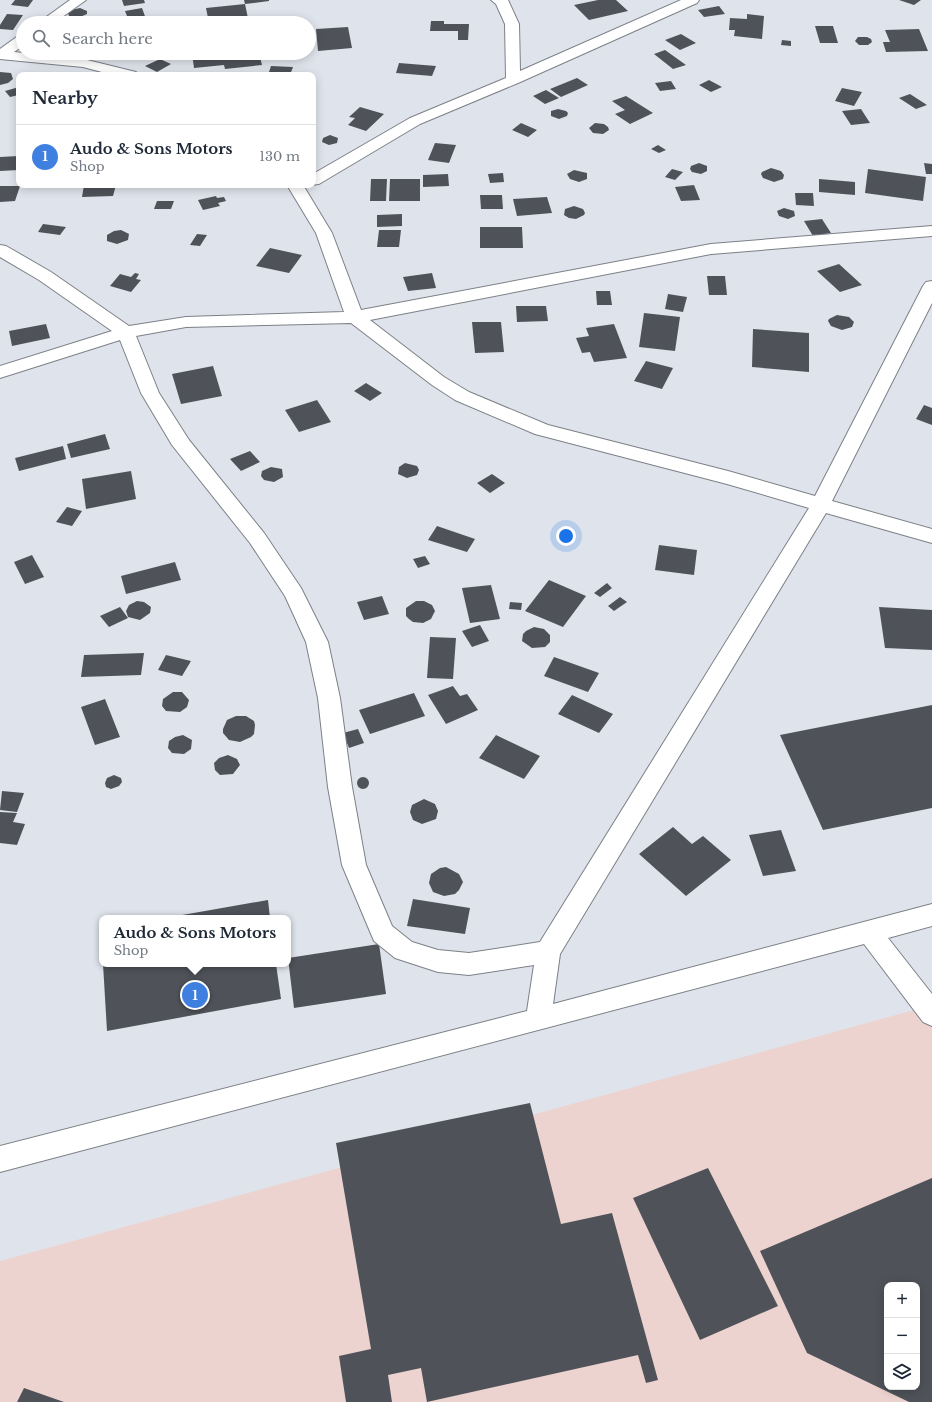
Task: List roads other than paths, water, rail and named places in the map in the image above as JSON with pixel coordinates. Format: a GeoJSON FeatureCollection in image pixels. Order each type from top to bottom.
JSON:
{"type":"FeatureCollection","features":[{"type":"Feature","properties":{"kind":"street"},"geometry":{"type":"LineString","coordinates":[[55,16],[79,0]]}},
{"type":"Feature","properties":{"kind":"street"},"geometry":{"type":"LineString","coordinates":[[498,0],[502,2],[512,24],[513,80]]}},
{"type":"Feature","properties":{"kind":"street"},"geometry":{"type":"LineString","coordinates":[[316,178],[414,121],[513,80],[692,0]]}},
{"type":"Feature","properties":{"kind":"street"},"geometry":{"type":"LineString","coordinates":[[0,55],[16,44]]}},
{"type":"Feature","properties":{"kind":"street"},"geometry":{"type":"LineString","coordinates":[[0,55],[16,57]]}},
{"type":"Feature","properties":{"kind":"street"},"geometry":{"type":"LineString","coordinates":[[52,60],[83,63],[119,72]]}},
{"type":"Feature","properties":{"kind":"street"},"geometry":{"type":"LineString","coordinates":[[304,188],[324,233],[355,317],[438,381],[462,396],[542,430],[821,504],[932,536]]}},
{"type":"Feature","properties":{"kind":"street"},"geometry":{"type":"LineString","coordinates":[[0,372],[126,332],[186,322],[355,317],[710,249],[770,243],[932,232]]}},
{"type":"Feature","properties":{"kind":"street"},"geometry":{"type":"LineString","coordinates":[[0,250],[45,276],[126,332],[150,393],[182,445],[257,538],[294,593],[317,642],[329,698],[340,787],[354,865],[383,933],[404,950],[438,961],[469,964],[548,952]]}},
{"type":"Feature","properties":{"kind":"street"},"geometry":{"type":"LineString","coordinates":[[538,1020],[548,952],[821,504],[932,286]]}},
{"type":"Feature","properties":{"kind":"street"},"geometry":{"type":"LineString","coordinates":[[0,1158],[538,1020],[932,915]]}},
{"type":"Feature","properties":{"kind":"street"},"geometry":{"type":"LineString","coordinates":[[868,931],[932,1014]]}},
{"type":"Feature","properties":{"kind":"place","name":"Audo & Sons Motors"},"geometry":{"type":"Point","coordinates":[195,995]}}]}
